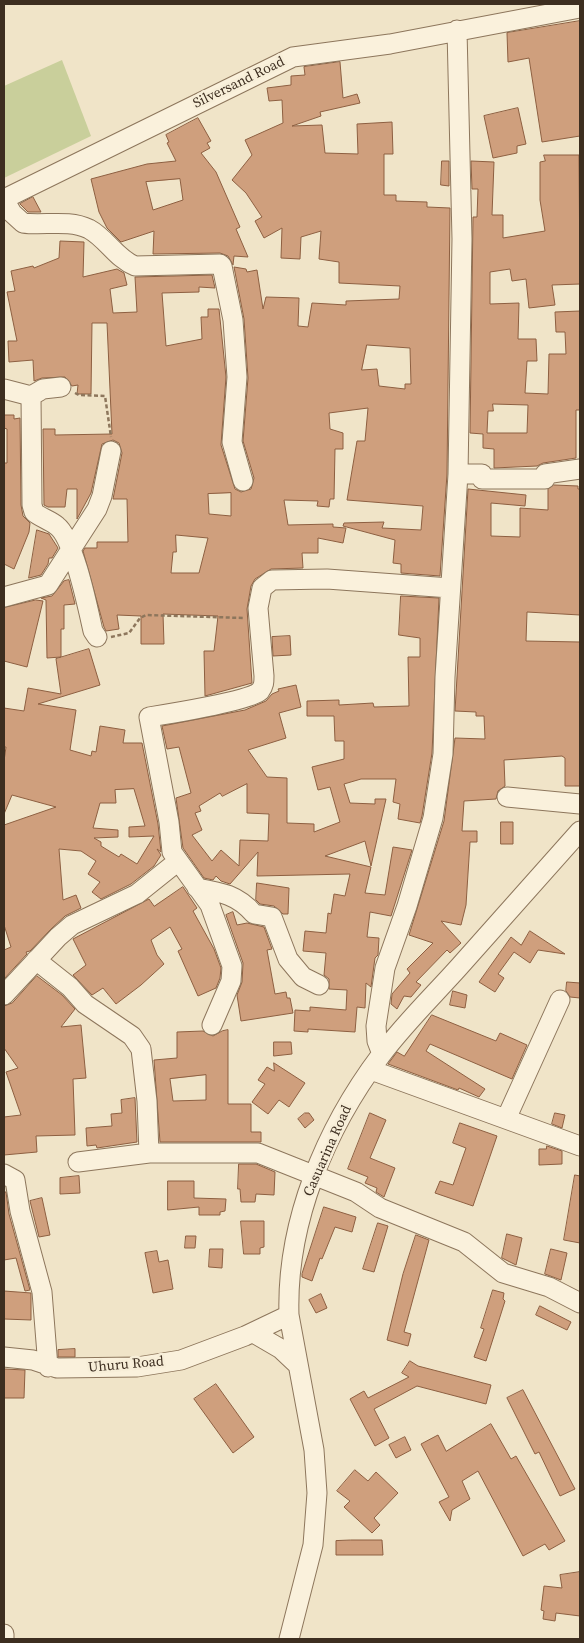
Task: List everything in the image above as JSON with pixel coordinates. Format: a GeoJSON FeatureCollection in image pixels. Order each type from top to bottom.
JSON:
{"type":"FeatureCollection","features":[{"type":"Feature","properties":{"kind":"street","name":"Silversand Road"},"geometry":{"type":"LineString","coordinates":[[4,199],[293,57],[390,44],[580,8]]}},
{"type":"Feature","properties":{"kind":"street"},"geometry":{"type":"LineString","coordinates":[[382,1054],[377,1041],[376,1026],[385,968],[407,906],[433,818],[441,771],[458,474],[462,239],[457,30]]}},
{"type":"Feature","properties":{"kind":"street"},"geometry":{"type":"LineString","coordinates":[[4,199],[12,214],[23,223],[54,222],[82,227],[100,237],[135,266],[191,264],[220,264],[222,266],[233,320],[237,377],[232,442],[243,481]]}},
{"type":"Feature","properties":{"kind":"street"},"geometry":{"type":"LineString","coordinates":[[4,389],[31,396],[43,389],[61,387]]}},
{"type":"Feature","properties":{"kind":"street"},"geometry":{"type":"LineString","coordinates":[[31,396],[32,505],[34,512],[58,526],[71,548],[93,631],[97,637]]}},
{"type":"Feature","properties":{"kind":"street"},"geometry":{"type":"LineString","coordinates":[[4,597],[48,585],[97,509],[102,496],[111,451]]}},
{"type":"Feature","properties":{"kind":"street"},"geometry":{"type":"LineString","coordinates":[[458,474],[482,474],[482,479],[546,479],[546,474],[580,470]]}},
{"type":"Feature","properties":{"kind":"street"},"geometry":{"type":"LineString","coordinates":[[212,1025],[229,987],[232,966],[210,905],[177,862],[172,852],[169,822],[149,717],[240,699],[259,692],[264,686],[259,617],[262,588],[272,580],[327,579],[450,588]]}},
{"type":"Feature","properties":{"kind":"street"},"geometry":{"type":"LineString","coordinates":[[507,797],[580,804]]}},
{"type":"Feature","properties":{"kind":"street","name":"Casuarina Road"},"geometry":{"type":"LineString","coordinates":[[289,1639],[313,1545],[317,1493],[314,1450],[298,1365],[288,1292],[300,1222],[314,1176],[344,1110],[382,1054],[580,831]]}},
{"type":"Feature","properties":{"kind":"street"},"geometry":{"type":"LineString","coordinates":[[4,996],[36,960],[72,925],[137,894],[177,862]]}},
{"type":"Feature","properties":{"kind":"street"},"geometry":{"type":"LineString","coordinates":[[197,888],[228,893],[245,903],[254,914],[272,916],[288,959],[303,977],[319,985]]}},
{"type":"Feature","properties":{"kind":"street"},"geometry":{"type":"LineString","coordinates":[[36,960],[70,987],[85,1004],[132,1036],[140,1050],[147,1101],[148,1153]]}},
{"type":"Feature","properties":{"kind":"street"},"geometry":{"type":"LineString","coordinates":[[506,1119],[560,1000]]}},
{"type":"Feature","properties":{"kind":"street"},"geometry":{"type":"LineString","coordinates":[[371,1070],[580,1146]]}},
{"type":"Feature","properties":{"kind":"street"},"geometry":{"type":"LineString","coordinates":[[78,1162],[148,1153],[258,1153],[356,1192],[380,1208],[464,1242],[503,1273],[549,1287],[580,1303]]}},
{"type":"Feature","properties":{"kind":"street"},"geometry":{"type":"LineString","coordinates":[[4,1174],[15,1180],[20,1211],[42,1292],[48,1367]]}},
{"type":"Feature","properties":{"kind":"street"},"geometry":{"type":"LineString","coordinates":[[288,1292],[283,1302],[255,1332],[281,1349],[298,1365]]}},
{"type":"Feature","properties":{"kind":"street","name":"Uhuru Road"},"geometry":{"type":"LineString","coordinates":[[4,1358],[33,1360],[48,1367],[70,1369],[137,1367],[181,1360],[255,1332],[291,1321]]}},
{"type":"Feature","properties":{"kind":"street"},"geometry":{"type":"LineString","coordinates":[[4,1634],[4,1639]]}},
{"type":"Feature","properties":{"kind":"path"},"geometry":{"type":"LineString","coordinates":[[61,387],[70,387],[79,395],[104,396],[110,424],[111,451]]}},
{"type":"Feature","properties":{"kind":"path"},"geometry":{"type":"LineString","coordinates":[[97,637],[107,638],[129,633],[140,618],[146,615],[259,617]]}},
{"type":"Feature","properties":{"kind":"green space"},"geometry":{"type":"Polygon","coordinates":[[[62,60],[91,136],[4,178],[4,86],[62,60]]]}},
{"type":"Feature","properties":{"kind":"building"},"geometry":{"type":"Polygon","coordinates":[[[580,21],[580,136],[542,142],[529,58],[508,62],[507,33],[580,21]]]}},
{"type":"Feature","properties":{"kind":"building"},"geometry":{"type":"Polygon","coordinates":[[[340,62],[343,98],[357,94],[360,103],[320,112],[321,116],[292,126],[322,125],[325,153],[358,154],[357,124],[392,122],[393,154],[384,154],[384,195],[396,195],[396,201],[427,202],[427,207],[450,208],[447,474],[440,576],[401,573],[401,564],[393,563],[395,540],[343,526],[344,523],[384,522],[382,528],[421,530],[423,506],[347,500],[357,441],[365,441],[368,408],[329,413],[330,429],[343,433],[343,449],[335,449],[334,499],[330,499],[329,507],[317,506],[318,501],[284,500],[288,525],[333,524],[333,527],[346,528],[343,543],[318,538],[318,553],[302,553],[303,568],[271,569],[255,579],[251,586],[247,609],[252,683],[205,696],[204,651],[214,651],[218,616],[163,614],[164,644],[141,644],[141,616],[117,615],[119,629],[106,631],[104,627],[83,551],[85,548],[97,548],[97,542],[128,542],[127,499],[113,499],[122,453],[119,443],[113,440],[102,444],[91,493],[77,519],[77,489],[67,489],[65,507],[48,507],[44,505],[43,429],[55,429],[55,435],[112,434],[107,323],[92,323],[91,394],[77,394],[78,385],[72,386],[65,377],[42,378],[34,381],[33,360],[9,362],[8,341],[17,341],[7,292],[15,291],[11,271],[33,266],[34,268],[59,258],[60,241],[84,242],[83,277],[117,269],[124,273],[127,285],[110,289],[113,313],[137,312],[135,277],[212,275],[215,288],[199,287],[199,292],[162,293],[166,346],[202,339],[201,317],[208,317],[208,309],[219,309],[226,377],[221,445],[235,489],[241,492],[251,489],[254,478],[243,441],[248,378],[244,319],[234,267],[246,269],[247,272],[257,270],[263,309],[266,297],[299,298],[298,326],[308,327],[312,303],[346,305],[346,301],[399,299],[400,286],[339,283],[339,262],[319,259],[321,231],[301,237],[300,259],[281,258],[282,228],[264,238],[255,221],[262,217],[246,193],[232,180],[252,155],[245,140],[283,123],[282,100],[269,101],[267,88],[291,85],[291,76],[305,75],[304,67],[340,62]],[[367,345],[362,370],[377,369],[379,386],[405,389],[405,384],[411,384],[410,348],[367,345]],[[231,493],[208,494],[209,514],[231,516],[231,493]],[[176,535],[176,552],[173,552],[171,573],[199,573],[208,538],[176,535]]]}},
{"type":"Feature","properties":{"kind":"building"},"geometry":{"type":"Polygon","coordinates":[[[518,108],[526,144],[517,146],[517,153],[493,158],[484,116],[518,108]]]}},
{"type":"Feature","properties":{"kind":"building"},"geometry":{"type":"Polygon","coordinates":[[[198,118],[211,141],[207,143],[210,148],[201,153],[216,172],[240,227],[236,229],[248,257],[234,256],[233,265],[228,256],[220,253],[153,254],[154,231],[121,242],[107,228],[99,212],[91,179],[147,164],[176,161],[167,143],[169,142],[166,135],[198,118]],[[180,179],[146,182],[153,210],[183,200],[180,179]]]}},
{"type":"Feature","properties":{"kind":"building"},"geometry":{"type":"Polygon","coordinates":[[[544,155],[579,155],[580,284],[552,285],[555,305],[529,308],[526,279],[512,281],[510,269],[490,272],[490,304],[519,303],[518,339],[536,339],[537,361],[527,361],[525,393],[548,394],[549,354],[566,354],[565,332],[556,332],[555,312],[580,311],[580,410],[576,410],[576,458],[543,463],[537,466],[494,468],[494,449],[483,448],[483,434],[470,433],[473,217],[477,217],[478,189],[472,189],[471,161],[494,162],[492,215],[503,215],[503,238],[545,231],[540,200],[540,162],[545,161],[544,155]],[[493,404],[493,411],[488,411],[487,433],[527,433],[528,405],[493,404]]]}},
{"type":"Feature","properties":{"kind":"building"},"geometry":{"type":"Polygon","coordinates":[[[442,161],[449,161],[449,186],[441,185],[442,161]]]}},
{"type":"Feature","properties":{"kind":"building"},"geometry":{"type":"Polygon","coordinates":[[[33,197],[41,212],[28,212],[20,204],[33,197]]]}},
{"type":"Feature","properties":{"kind":"building"},"geometry":{"type":"Polygon","coordinates":[[[4,415],[14,415],[14,419],[20,418],[21,505],[23,516],[30,523],[29,532],[14,569],[4,564],[4,463],[7,463],[7,429],[4,428],[4,415]]]}},
{"type":"Feature","properties":{"kind":"building"},"geometry":{"type":"Polygon","coordinates":[[[554,485],[578,486],[578,489],[580,489],[580,615],[527,612],[526,641],[580,642],[580,786],[565,786],[565,758],[562,756],[504,760],[505,786],[498,791],[496,799],[464,801],[462,831],[477,831],[477,842],[470,842],[466,905],[461,925],[441,921],[461,943],[450,953],[447,950],[416,982],[421,985],[411,997],[404,996],[397,1009],[391,1004],[392,994],[410,973],[407,969],[433,943],[409,935],[444,821],[455,738],[485,739],[484,716],[476,716],[476,712],[455,711],[468,489],[526,495],[525,506],[491,503],[491,536],[520,537],[520,508],[548,510],[548,489],[554,485]]]}},
{"type":"Feature","properties":{"kind":"building"},"geometry":{"type":"Polygon","coordinates":[[[37,530],[49,534],[58,548],[52,558],[49,558],[48,564],[41,575],[29,578],[37,530]]]}},
{"type":"Feature","properties":{"kind":"building"},"geometry":{"type":"Polygon","coordinates":[[[69,580],[75,604],[64,605],[64,629],[61,629],[61,657],[47,658],[46,600],[41,598],[52,596],[64,581],[69,580]]]}},
{"type":"Feature","properties":{"kind":"building"},"geometry":{"type":"Polygon","coordinates":[[[401,596],[439,598],[432,753],[422,816],[420,823],[398,819],[400,804],[393,802],[396,779],[361,779],[344,784],[350,803],[375,804],[375,799],[386,799],[371,866],[365,841],[325,856],[371,867],[365,893],[385,895],[393,847],[412,850],[391,916],[370,912],[367,937],[379,938],[378,955],[375,958],[371,987],[366,983],[365,1008],[357,1007],[355,1032],[308,1029],[308,1032],[294,1031],[295,1010],[310,1011],[310,1007],[346,1010],[347,990],[329,989],[329,979],[324,975],[326,953],[303,951],[305,931],[326,933],[328,913],[331,914],[334,894],[345,896],[350,874],[257,876],[258,852],[230,884],[221,881],[216,876],[213,880],[204,878],[183,848],[176,798],[191,793],[179,747],[167,749],[162,726],[245,710],[266,701],[272,694],[279,691],[278,689],[296,685],[301,707],[279,713],[286,738],[248,750],[267,777],[287,778],[287,823],[314,824],[314,832],[340,822],[330,787],[318,790],[312,767],[344,759],[344,741],[335,741],[334,716],[307,716],[307,701],[339,700],[339,705],[373,703],[374,707],[409,706],[408,657],[420,657],[420,638],[399,635],[401,596]],[[247,784],[222,796],[220,793],[199,806],[201,811],[195,813],[202,830],[192,835],[212,861],[221,850],[239,866],[240,840],[268,841],[269,814],[247,813],[247,784]]]}},
{"type":"Feature","properties":{"kind":"building"},"geometry":{"type":"Polygon","coordinates":[[[36,600],[43,601],[27,667],[4,661],[4,608],[36,600]]]}},
{"type":"Feature","properties":{"kind":"building"},"geometry":{"type":"Polygon","coordinates":[[[290,636],[291,655],[273,656],[272,637],[290,636]]]}},
{"type":"Feature","properties":{"kind":"building"},"geometry":{"type":"Polygon","coordinates":[[[89,649],[100,685],[38,704],[76,710],[70,750],[91,756],[92,751],[96,752],[100,726],[125,730],[123,743],[142,743],[158,824],[161,852],[157,849],[161,855],[154,866],[131,884],[101,899],[92,892],[100,882],[88,874],[96,861],[81,851],[59,849],[63,900],[76,895],[81,908],[65,916],[30,951],[26,952],[27,954],[4,979],[4,950],[11,947],[4,925],[4,825],[56,807],[12,795],[4,814],[4,761],[6,747],[4,747],[4,708],[24,711],[28,688],[61,694],[56,659],[89,649]],[[134,789],[115,790],[116,803],[100,803],[93,828],[118,830],[118,837],[94,838],[101,842],[101,846],[119,857],[121,854],[137,864],[154,836],[129,837],[129,827],[145,826],[134,789]]]}},
{"type":"Feature","properties":{"kind":"building"},"geometry":{"type":"Polygon","coordinates":[[[501,822],[513,822],[513,844],[501,844],[501,822]]]}},
{"type":"Feature","properties":{"kind":"building"},"geometry":{"type":"Polygon","coordinates":[[[257,883],[289,888],[288,914],[283,914],[274,906],[260,904],[256,900],[257,883]]]}},
{"type":"Feature","properties":{"kind":"building"},"geometry":{"type":"Polygon","coordinates":[[[183,887],[197,908],[193,911],[214,949],[221,968],[216,988],[198,996],[178,951],[182,949],[170,927],[151,940],[157,955],[164,964],[141,985],[116,1004],[103,988],[92,995],[73,975],[86,965],[73,939],[149,899],[154,906],[183,887]]]}},
{"type":"Feature","properties":{"kind":"building"},"geometry":{"type":"Polygon","coordinates":[[[233,912],[237,925],[247,923],[264,927],[272,949],[267,950],[275,994],[286,992],[287,998],[290,998],[293,1013],[241,1021],[237,995],[242,982],[243,963],[226,915],[233,912]]]}},
{"type":"Feature","properties":{"kind":"building"},"geometry":{"type":"Polygon","coordinates":[[[530,931],[565,954],[538,950],[530,963],[514,952],[498,974],[504,978],[495,992],[479,982],[511,937],[521,945],[530,931]]]}},
{"type":"Feature","properties":{"kind":"building"},"geometry":{"type":"Polygon","coordinates":[[[37,976],[62,995],[75,1009],[61,1027],[81,1025],[86,1078],[73,1079],[75,1135],[36,1136],[37,1152],[4,1155],[4,1117],[21,1115],[6,1072],[18,1068],[4,1048],[4,1006],[12,1003],[37,976]]]}},
{"type":"Feature","properties":{"kind":"building"},"geometry":{"type":"Polygon","coordinates":[[[567,982],[580,983],[580,998],[570,997],[566,991],[567,982]]]}},
{"type":"Feature","properties":{"kind":"building"},"geometry":{"type":"Polygon","coordinates":[[[453,991],[467,995],[465,1008],[450,1005],[453,991]]]}},
{"type":"Feature","properties":{"kind":"building"},"geometry":{"type":"Polygon","coordinates":[[[432,1015],[496,1041],[500,1033],[527,1045],[512,1079],[430,1044],[426,1051],[485,1089],[479,1097],[459,1088],[458,1090],[388,1064],[397,1052],[404,1056],[432,1015]]]}},
{"type":"Feature","properties":{"kind":"building"},"geometry":{"type":"Polygon","coordinates":[[[228,1030],[228,1104],[251,1104],[251,1132],[261,1132],[261,1142],[160,1142],[154,1060],[177,1058],[177,1032],[203,1031],[213,1036],[228,1030]],[[206,1075],[170,1079],[173,1101],[206,1100],[206,1075]]]}},
{"type":"Feature","properties":{"kind":"building"},"geometry":{"type":"Polygon","coordinates":[[[274,1042],[291,1042],[292,1054],[274,1056],[274,1042]]]}},
{"type":"Feature","properties":{"kind":"building"},"geometry":{"type":"Polygon","coordinates":[[[274,1063],[305,1083],[289,1107],[279,1100],[268,1114],[252,1102],[265,1084],[258,1080],[267,1067],[274,1071],[274,1063]]]}},
{"type":"Feature","properties":{"kind":"building"},"geometry":{"type":"Polygon","coordinates":[[[135,1098],[137,1142],[97,1148],[96,1145],[87,1146],[86,1128],[112,1126],[111,1114],[122,1113],[121,1100],[135,1098]]]}},
{"type":"Feature","properties":{"kind":"building"},"geometry":{"type":"Polygon","coordinates":[[[305,1113],[309,1113],[314,1120],[305,1128],[298,1119],[305,1113]]]}},
{"type":"Feature","properties":{"kind":"building"},"geometry":{"type":"Polygon","coordinates":[[[370,1113],[386,1120],[370,1158],[395,1168],[384,1197],[376,1192],[377,1188],[365,1183],[368,1177],[348,1169],[370,1113]]]}},
{"type":"Feature","properties":{"kind":"building"},"geometry":{"type":"Polygon","coordinates":[[[555,1113],[565,1115],[562,1128],[552,1124],[555,1113]]]}},
{"type":"Feature","properties":{"kind":"building"},"geometry":{"type":"Polygon","coordinates":[[[460,1123],[497,1136],[473,1206],[435,1193],[440,1181],[453,1185],[466,1148],[453,1143],[460,1123]]]}},
{"type":"Feature","properties":{"kind":"building"},"geometry":{"type":"Polygon","coordinates":[[[547,1146],[562,1151],[562,1164],[539,1165],[539,1149],[546,1149],[547,1146]]]}},
{"type":"Feature","properties":{"kind":"building"},"geometry":{"type":"Polygon","coordinates":[[[239,1164],[256,1164],[275,1172],[274,1195],[256,1194],[255,1202],[241,1202],[240,1189],[238,1189],[239,1164]]]}},
{"type":"Feature","properties":{"kind":"building"},"geometry":{"type":"Polygon","coordinates":[[[575,1175],[580,1176],[580,1243],[564,1240],[575,1175]]]}},
{"type":"Feature","properties":{"kind":"building"},"geometry":{"type":"Polygon","coordinates":[[[79,1176],[80,1193],[60,1194],[60,1178],[79,1176]]]}},
{"type":"Feature","properties":{"kind":"building"},"geometry":{"type":"Polygon","coordinates":[[[168,1181],[194,1181],[194,1198],[226,1199],[225,1211],[220,1212],[220,1215],[199,1215],[199,1207],[168,1210],[168,1181]]]}},
{"type":"Feature","properties":{"kind":"building"},"geometry":{"type":"Polygon","coordinates":[[[4,1192],[6,1192],[9,1214],[30,1290],[25,1291],[16,1258],[4,1260],[4,1192]]]}},
{"type":"Feature","properties":{"kind":"building"},"geometry":{"type":"Polygon","coordinates":[[[42,1198],[50,1235],[39,1237],[30,1201],[42,1198]]]}},
{"type":"Feature","properties":{"kind":"building"},"geometry":{"type":"Polygon","coordinates":[[[324,1207],[356,1217],[352,1232],[335,1227],[322,1259],[320,1258],[312,1281],[302,1277],[302,1274],[324,1207]]]}},
{"type":"Feature","properties":{"kind":"building"},"geometry":{"type":"Polygon","coordinates":[[[241,1221],[264,1221],[264,1247],[260,1248],[260,1254],[244,1254],[241,1221]]]}},
{"type":"Feature","properties":{"kind":"building"},"geometry":{"type":"Polygon","coordinates":[[[378,1223],[388,1226],[374,1272],[363,1269],[378,1223]]]}},
{"type":"Feature","properties":{"kind":"building"},"geometry":{"type":"Polygon","coordinates":[[[507,1234],[522,1238],[516,1265],[502,1258],[507,1234]]]}},
{"type":"Feature","properties":{"kind":"building"},"geometry":{"type":"Polygon","coordinates":[[[416,1235],[429,1240],[404,1332],[411,1334],[408,1346],[387,1340],[403,1274],[416,1235]]]}},
{"type":"Feature","properties":{"kind":"building"},"geometry":{"type":"Polygon","coordinates":[[[186,1236],[196,1236],[195,1248],[185,1248],[186,1236]]]}},
{"type":"Feature","properties":{"kind":"building"},"geometry":{"type":"Polygon","coordinates":[[[210,1249],[223,1249],[222,1268],[209,1267],[210,1249]]]}},
{"type":"Feature","properties":{"kind":"building"},"geometry":{"type":"Polygon","coordinates":[[[551,1249],[567,1253],[561,1280],[545,1274],[551,1249]]]}},
{"type":"Feature","properties":{"kind":"building"},"geometry":{"type":"Polygon","coordinates":[[[157,1251],[159,1262],[168,1260],[173,1289],[153,1293],[145,1253],[157,1251]]]}},
{"type":"Feature","properties":{"kind":"building"},"geometry":{"type":"Polygon","coordinates":[[[493,1290],[504,1293],[503,1299],[505,1301],[486,1361],[474,1357],[484,1329],[481,1328],[493,1290]]]}},
{"type":"Feature","properties":{"kind":"building"},"geometry":{"type":"Polygon","coordinates":[[[4,1291],[31,1293],[31,1320],[4,1319],[4,1291]]]}},
{"type":"Feature","properties":{"kind":"building"},"geometry":{"type":"Polygon","coordinates":[[[321,1294],[327,1308],[316,1313],[309,1300],[321,1294]]]}},
{"type":"Feature","properties":{"kind":"building"},"geometry":{"type":"Polygon","coordinates":[[[540,1306],[571,1322],[567,1330],[536,1315],[540,1306]]]}},
{"type":"Feature","properties":{"kind":"building"},"geometry":{"type":"Polygon","coordinates":[[[75,1349],[75,1357],[58,1357],[58,1350],[75,1349]]]}},
{"type":"Feature","properties":{"kind":"building"},"geometry":{"type":"Polygon","coordinates":[[[410,1361],[418,1366],[491,1385],[486,1404],[417,1386],[374,1409],[389,1438],[375,1446],[350,1399],[364,1391],[368,1398],[409,1377],[402,1373],[410,1361]]]}},
{"type":"Feature","properties":{"kind":"building"},"geometry":{"type":"Polygon","coordinates":[[[4,1369],[25,1370],[24,1398],[4,1398],[4,1369]]]}},
{"type":"Feature","properties":{"kind":"building"},"geometry":{"type":"Polygon","coordinates":[[[216,1384],[254,1437],[233,1453],[194,1399],[216,1384]]]}},
{"type":"Feature","properties":{"kind":"building"},"geometry":{"type":"Polygon","coordinates":[[[523,1390],[575,1489],[560,1496],[539,1452],[535,1454],[507,1398],[523,1390]]]}},
{"type":"Feature","properties":{"kind":"building"},"geometry":{"type":"Polygon","coordinates":[[[491,1424],[511,1459],[516,1456],[565,1541],[549,1550],[545,1544],[523,1556],[478,1471],[462,1481],[470,1499],[452,1510],[450,1521],[439,1502],[449,1497],[421,1444],[438,1435],[446,1451],[491,1424]]]}},
{"type":"Feature","properties":{"kind":"building"},"geometry":{"type":"Polygon","coordinates":[[[405,1437],[411,1450],[396,1458],[389,1445],[405,1437]]]}},
{"type":"Feature","properties":{"kind":"building"},"geometry":{"type":"Polygon","coordinates":[[[355,1470],[368,1481],[376,1472],[398,1493],[374,1518],[380,1525],[372,1533],[344,1507],[350,1501],[337,1491],[355,1470]]]}},
{"type":"Feature","properties":{"kind":"building"},"geometry":{"type":"Polygon","coordinates":[[[382,1540],[383,1555],[336,1555],[336,1541],[382,1540]]]}},
{"type":"Feature","properties":{"kind":"building"},"geometry":{"type":"Polygon","coordinates":[[[580,1572],[580,1616],[556,1613],[555,1621],[543,1619],[544,1611],[541,1610],[544,1586],[562,1588],[560,1575],[580,1572]]]}}]}
